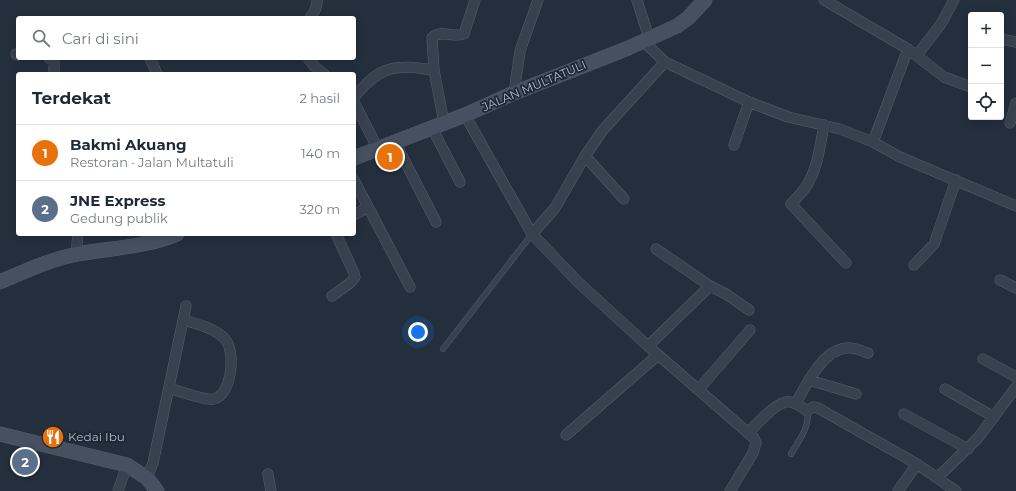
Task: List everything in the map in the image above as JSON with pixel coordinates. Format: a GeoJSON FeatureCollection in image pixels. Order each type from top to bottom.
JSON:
{"type":"FeatureCollection","features":[{"type":"Feature","properties":{"kind":"main road","name":"JALAN MULTATULI"},"geometry":{"type":"LineString","coordinates":[[356,157],[465,115],[514,93],[646,40],[677,26],[688,18],[705,0]]}},
{"type":"Feature","properties":{"kind":"main road"},"geometry":{"type":"LineString","coordinates":[[0,282],[22,272],[76,254],[146,243],[170,236]]}},
{"type":"Feature","properties":{"kind":"main road"},"geometry":{"type":"LineString","coordinates":[[0,434],[127,465],[147,478],[157,491]]}},
{"type":"Feature","properties":{"kind":"street"},"geometry":{"type":"LineString","coordinates":[[311,16],[315,11],[317,0]]}},
{"type":"Feature","properties":{"kind":"street"},"geometry":{"type":"LineString","coordinates":[[460,182],[438,125],[431,41],[433,35],[442,34],[460,36],[464,34],[475,0]]}},
{"type":"Feature","properties":{"kind":"street"},"geometry":{"type":"LineString","coordinates":[[514,93],[520,51],[538,0]]}},
{"type":"Feature","properties":{"kind":"street"},"geometry":{"type":"LineString","coordinates":[[637,0],[646,40],[665,62],[748,102],[788,117],[840,129],[873,142],[900,157],[1016,206]]}},
{"type":"Feature","properties":{"kind":"street"},"geometry":{"type":"LineString","coordinates":[[824,0],[908,49],[944,77],[968,86]]}},
{"type":"Feature","properties":{"kind":"street"},"geometry":{"type":"LineString","coordinates":[[917,55],[941,24],[954,0]]}},
{"type":"Feature","properties":{"kind":"street"},"geometry":{"type":"LineString","coordinates":[[1004,40],[1016,42]]}},
{"type":"Feature","properties":{"kind":"street"},"geometry":{"type":"LineString","coordinates":[[873,142],[908,49]]}},
{"type":"Feature","properties":{"kind":"street"},"geometry":{"type":"LineString","coordinates":[[51,60],[54,62],[54,72]]}},
{"type":"Feature","properties":{"kind":"street"},"geometry":{"type":"LineString","coordinates":[[151,60],[156,72]]}},
{"type":"Feature","properties":{"kind":"street"},"geometry":{"type":"LineString","coordinates":[[310,60],[321,72]]}},
{"type":"Feature","properties":{"kind":"street"},"geometry":{"type":"LineString","coordinates":[[532,234],[555,208],[585,156],[604,130],[665,62]]}},
{"type":"Feature","properties":{"kind":"street"},"geometry":{"type":"LineString","coordinates":[[356,95],[366,83],[395,67],[412,67],[434,70]]}},
{"type":"Feature","properties":{"kind":"street"},"geometry":{"type":"LineString","coordinates":[[734,146],[748,102]]}},
{"type":"Feature","properties":{"kind":"street"},"geometry":{"type":"LineString","coordinates":[[1010,123],[1016,103]]}},
{"type":"Feature","properties":{"kind":"street"},"geometry":{"type":"LineString","coordinates":[[356,106],[378,149]]}},
{"type":"Feature","properties":{"kind":"street"},"geometry":{"type":"LineString","coordinates":[[465,115],[532,234],[579,283],[658,355],[754,438],[756,448],[730,491]]}},
{"type":"Feature","properties":{"kind":"street"},"geometry":{"type":"LineString","coordinates":[[824,125],[813,173],[807,185],[791,204],[846,263]]}},
{"type":"Feature","properties":{"kind":"street"},"geometry":{"type":"LineString","coordinates":[[395,142],[436,222]]}},
{"type":"Feature","properties":{"kind":"street"},"geometry":{"type":"LineString","coordinates":[[585,156],[624,199]]}},
{"type":"Feature","properties":{"kind":"street"},"geometry":{"type":"LineString","coordinates":[[914,265],[934,244],[956,180]]}},
{"type":"Feature","properties":{"kind":"street"},"geometry":{"type":"LineString","coordinates":[[356,184],[410,287]]}},
{"type":"Feature","properties":{"kind":"street"},"geometry":{"type":"LineString","coordinates":[[356,214],[368,207]]}},
{"type":"Feature","properties":{"kind":"street"},"geometry":{"type":"LineString","coordinates":[[76,254],[78,236]]}},
{"type":"Feature","properties":{"kind":"street"},"geometry":{"type":"LineString","coordinates":[[332,296],[350,283],[355,277],[337,236]]}},
{"type":"Feature","properties":{"kind":"street"},"geometry":{"type":"LineString","coordinates":[[656,250],[749,310]]}},
{"type":"Feature","properties":{"kind":"street"},"geometry":{"type":"LineString","coordinates":[[1000,280],[1016,288]]}},
{"type":"Feature","properties":{"kind":"street"},"geometry":{"type":"LineString","coordinates":[[648,346],[710,286]]}},
{"type":"Feature","properties":{"kind":"street"},"geometry":{"type":"LineString","coordinates":[[147,478],[153,463],[186,306]]}},
{"type":"Feature","properties":{"kind":"street"},"geometry":{"type":"LineString","coordinates":[[169,388],[209,400],[216,399],[220,397],[224,390],[231,370],[230,345],[224,338],[206,327],[183,320]]}},
{"type":"Feature","properties":{"kind":"street"},"geometry":{"type":"LineString","coordinates":[[699,389],[750,330]]}},
{"type":"Feature","properties":{"kind":"street"},"geometry":{"type":"LineString","coordinates":[[796,403],[809,380],[826,358],[832,353],[849,347],[868,353]]}},
{"type":"Feature","properties":{"kind":"street"},"geometry":{"type":"LineString","coordinates":[[566,435],[658,355]]}},
{"type":"Feature","properties":{"kind":"street"},"geometry":{"type":"LineString","coordinates":[[983,359],[1016,377]]}},
{"type":"Feature","properties":{"kind":"street"},"geometry":{"type":"LineString","coordinates":[[809,380],[856,394]]}},
{"type":"Feature","properties":{"kind":"street"},"geometry":{"type":"LineString","coordinates":[[937,478],[978,438],[1016,387]]}},
{"type":"Feature","properties":{"kind":"street"},"geometry":{"type":"LineString","coordinates":[[945,389],[994,417]]}},
{"type":"Feature","properties":{"kind":"street"},"geometry":{"type":"LineString","coordinates":[[748,433],[779,404],[784,402],[789,401],[796,403],[807,411],[813,407],[818,408],[917,464],[956,491]]}},
{"type":"Feature","properties":{"kind":"street"},"geometry":{"type":"LineString","coordinates":[[904,414],[968,449]]}},
{"type":"Feature","properties":{"kind":"street"},"geometry":{"type":"LineString","coordinates":[[898,491],[917,464]]}},
{"type":"Feature","properties":{"kind":"street"},"geometry":{"type":"LineString","coordinates":[[118,491],[127,465]]}},
{"type":"Feature","properties":{"kind":"street"},"geometry":{"type":"LineString","coordinates":[[268,474],[271,491]]}},
{"type":"Feature","properties":{"kind":"lane"},"geometry":{"type":"LineString","coordinates":[[443,348],[532,234]]}},
{"type":"Feature","properties":{"kind":"lane"},"geometry":{"type":"LineString","coordinates":[[791,454],[806,427],[808,420],[807,411]]}},
{"type":"Feature","properties":{"kind":"place","name":"Bakmi Akuang"},"geometry":{"type":"Point","coordinates":[390,157]}},
{"type":"Feature","properties":{"kind":"place","name":"Kedai Ibu"},"geometry":{"type":"Point","coordinates":[53,437]}},
{"type":"Feature","properties":{"kind":"place","name":"JNE Express"},"geometry":{"type":"Point","coordinates":[25,462]}}]}
